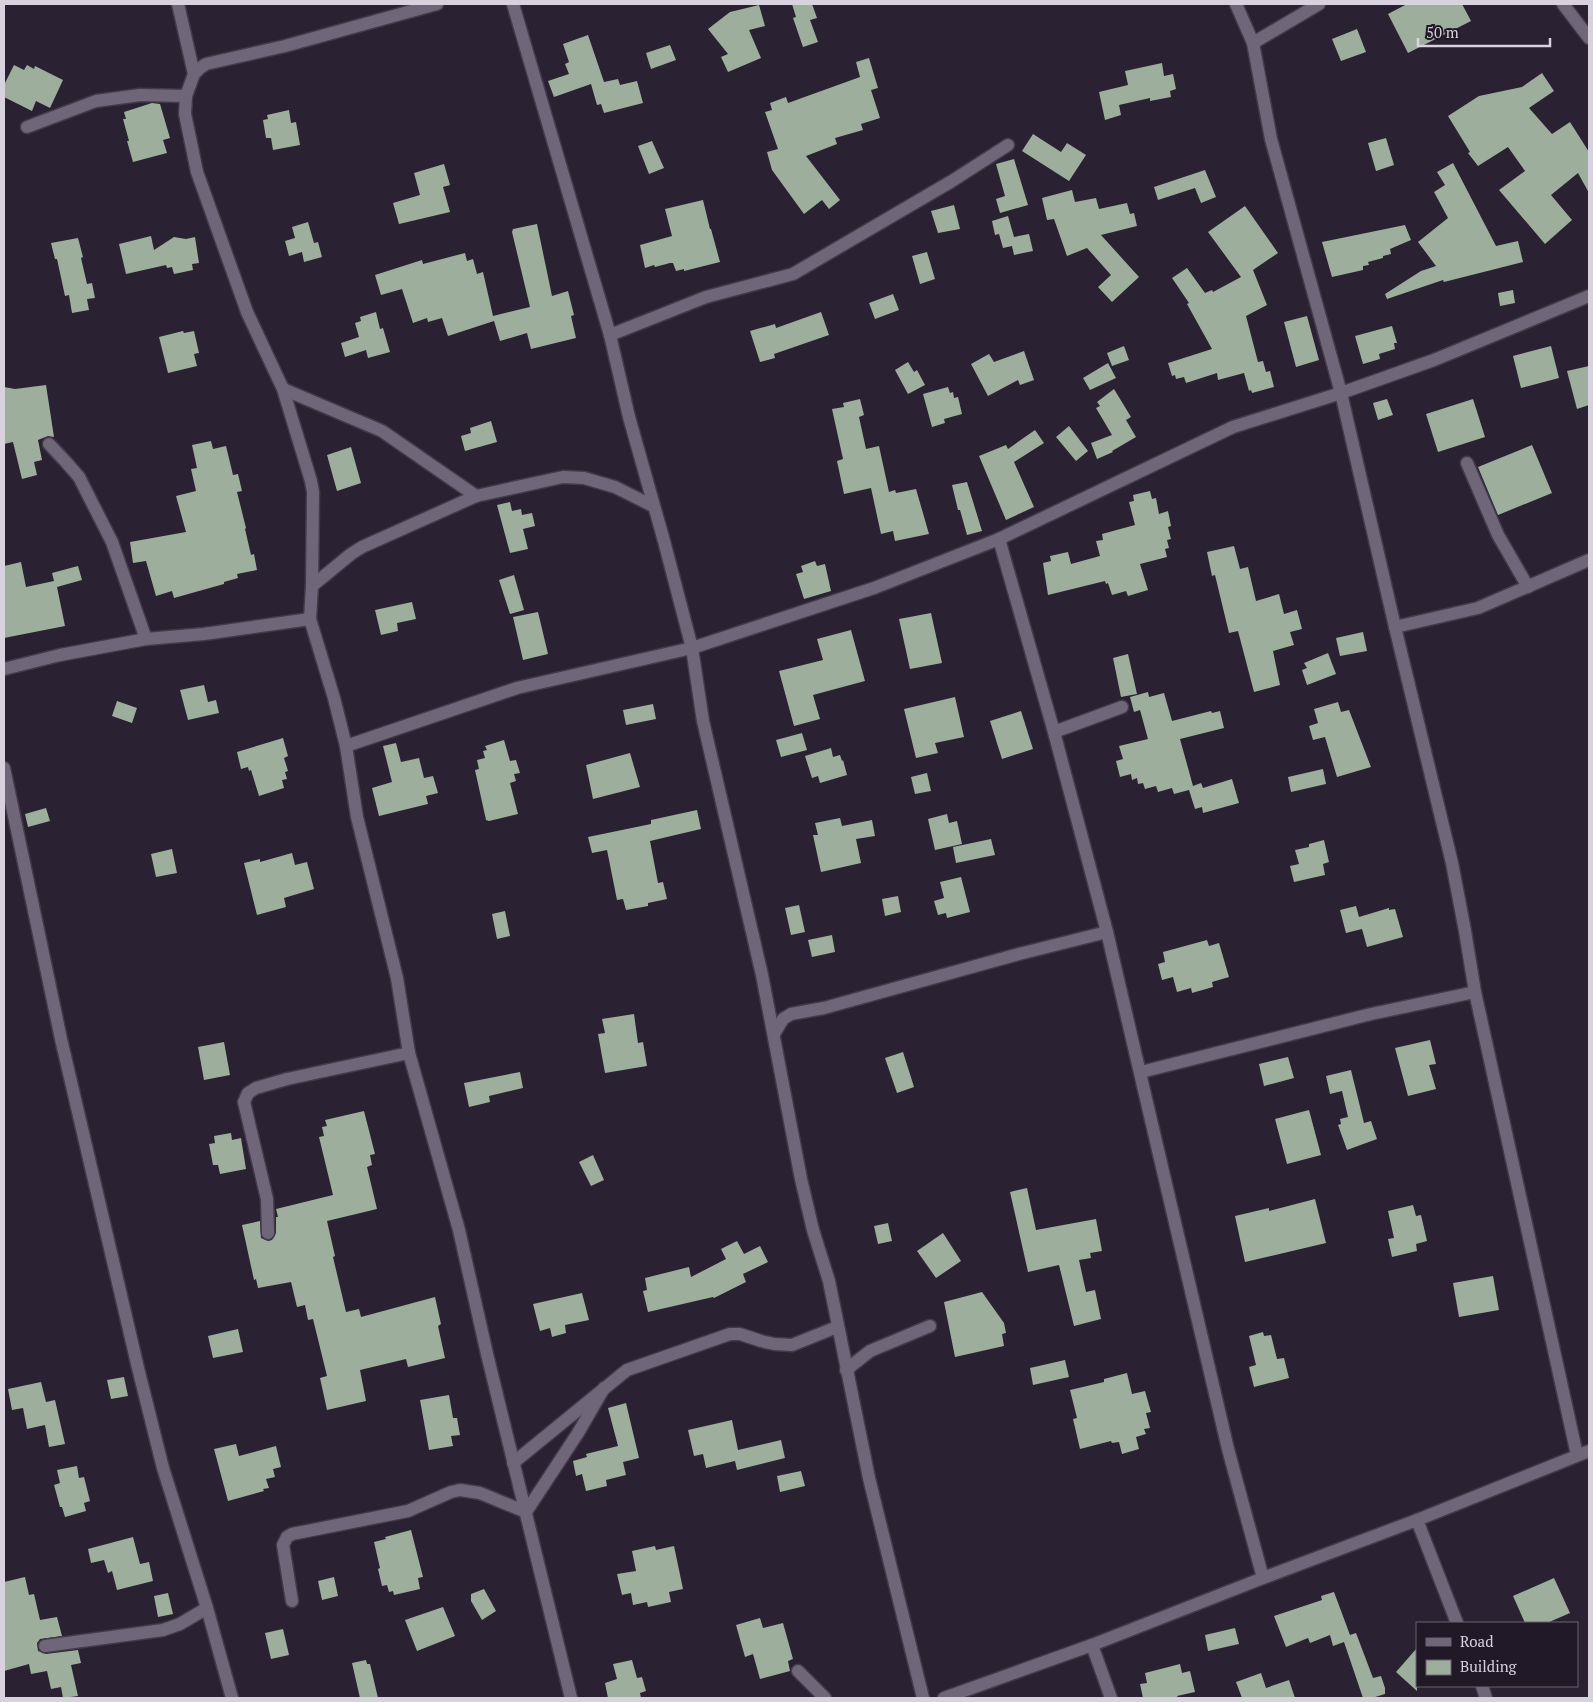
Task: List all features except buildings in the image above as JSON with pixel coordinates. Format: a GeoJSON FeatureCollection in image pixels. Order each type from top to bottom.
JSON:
{"type":"FeatureCollection","features":[{"type":"Feature","properties":{"kind":"street"},"geometry":{"type":"LineString","coordinates":[[178,4],[194,74]]}},
{"type":"Feature","properties":{"kind":"street"},"geometry":{"type":"LineString","coordinates":[[437,4],[285,46],[206,64],[194,74],[186,96],[185,114],[197,172],[247,312],[283,389],[313,492],[310,619],[334,698],[346,746],[357,817],[396,978],[409,1053],[459,1230],[571,1698]]}},
{"type":"Feature","properties":{"kind":"street"},"geometry":{"type":"LineString","coordinates":[[513,4],[610,334],[629,417],[692,648],[703,721],[762,975],[801,1179],[813,1230],[829,1281],[869,1478],[923,1698]]}},
{"type":"Feature","properties":{"kind":"street"},"geometry":{"type":"LineString","coordinates":[[944,1698],[1092,1645],[1262,1578],[1417,1520],[1583,1453],[1475,992],[1452,863],[1341,393],[1271,139],[1253,43],[1236,4]]}},
{"type":"Feature","properties":{"kind":"street"},"geometry":{"type":"LineString","coordinates":[[1253,43],[1319,4]]}},
{"type":"Feature","properties":{"kind":"street"},"geometry":{"type":"LineString","coordinates":[[1563,4],[1589,38]]}},
{"type":"Feature","properties":{"kind":"street"},"geometry":{"type":"LineString","coordinates":[[27,127],[96,102],[140,95],[186,96]]}},
{"type":"Feature","properties":{"kind":"street"},"geometry":{"type":"LineString","coordinates":[[610,334],[706,297],[793,274],[952,181],[1008,145]]}},
{"type":"Feature","properties":{"kind":"street"},"geometry":{"type":"LineString","coordinates":[[346,746],[517,688],[692,648],[874,588],[1000,539],[1233,426],[1341,393],[1434,360],[1589,296]]}},
{"type":"Feature","properties":{"kind":"street"},"geometry":{"type":"LineString","coordinates":[[283,389],[382,431],[476,496]]}},
{"type":"Feature","properties":{"kind":"street"},"geometry":{"type":"LineString","coordinates":[[49,444],[79,477],[112,542],[146,638]]}},
{"type":"Feature","properties":{"kind":"street"},"geometry":{"type":"LineString","coordinates":[[1467,463],[1498,535],[1528,587]]}},
{"type":"Feature","properties":{"kind":"street"},"geometry":{"type":"LineString","coordinates":[[312,586],[362,546],[476,496],[563,477],[584,478],[615,487],[653,506]]}},
{"type":"Feature","properties":{"kind":"street"},"geometry":{"type":"LineString","coordinates":[[1000,539],[1107,932],[1228,1449],[1262,1578]]}},
{"type":"Feature","properties":{"kind":"street"},"geometry":{"type":"LineString","coordinates":[[1395,627],[1478,608],[1589,560]]}},
{"type":"Feature","properties":{"kind":"street"},"geometry":{"type":"LineString","coordinates":[[4,670],[60,655],[146,638],[204,634],[310,619]]}},
{"type":"Feature","properties":{"kind":"street"},"geometry":{"type":"LineString","coordinates":[[1054,732],[1122,707]]}},
{"type":"Feature","properties":{"kind":"street"},"geometry":{"type":"LineString","coordinates":[[4,768],[61,1039],[138,1368],[163,1468],[207,1608],[232,1698]]}},
{"type":"Feature","properties":{"kind":"street"},"geometry":{"type":"LineString","coordinates":[[774,1034],[783,1019],[791,1014],[824,1008],[1019,954],[1107,932]]}},
{"type":"Feature","properties":{"kind":"street"},"geometry":{"type":"LineString","coordinates":[[1140,1072],[1371,1014],[1475,992]]}},
{"type":"Feature","properties":{"kind":"street"},"geometry":{"type":"LineString","coordinates":[[268,1233],[267,1199],[244,1102],[248,1093],[256,1088],[287,1079],[409,1053]]}},
{"type":"Feature","properties":{"kind":"street"},"geometry":{"type":"LineString","coordinates":[[846,1370],[870,1351],[930,1326]]}},
{"type":"Feature","properties":{"kind":"street"},"geometry":{"type":"LineString","coordinates":[[513,1462],[627,1370],[730,1334],[740,1334],[761,1341],[792,1345],[837,1327]]}},
{"type":"Feature","properties":{"kind":"street"},"geometry":{"type":"LineString","coordinates":[[526,1512],[578,1433],[604,1388]]}},
{"type":"Feature","properties":{"kind":"street"},"geometry":{"type":"LineString","coordinates":[[292,1600],[283,1545],[287,1537],[292,1534],[408,1511],[451,1492],[460,1490],[480,1494],[526,1512]]}},
{"type":"Feature","properties":{"kind":"street"},"geometry":{"type":"LineString","coordinates":[[1417,1520],[1457,1622]]}},
{"type":"Feature","properties":{"kind":"street"},"geometry":{"type":"LineString","coordinates":[[45,1646],[163,1630],[180,1624],[207,1608]]}},
{"type":"Feature","properties":{"kind":"street"},"geometry":{"type":"LineString","coordinates":[[1092,1645],[1111,1698]]}},
{"type":"Feature","properties":{"kind":"street"},"geometry":{"type":"LineString","coordinates":[[798,1671],[825,1698]]}}]}
